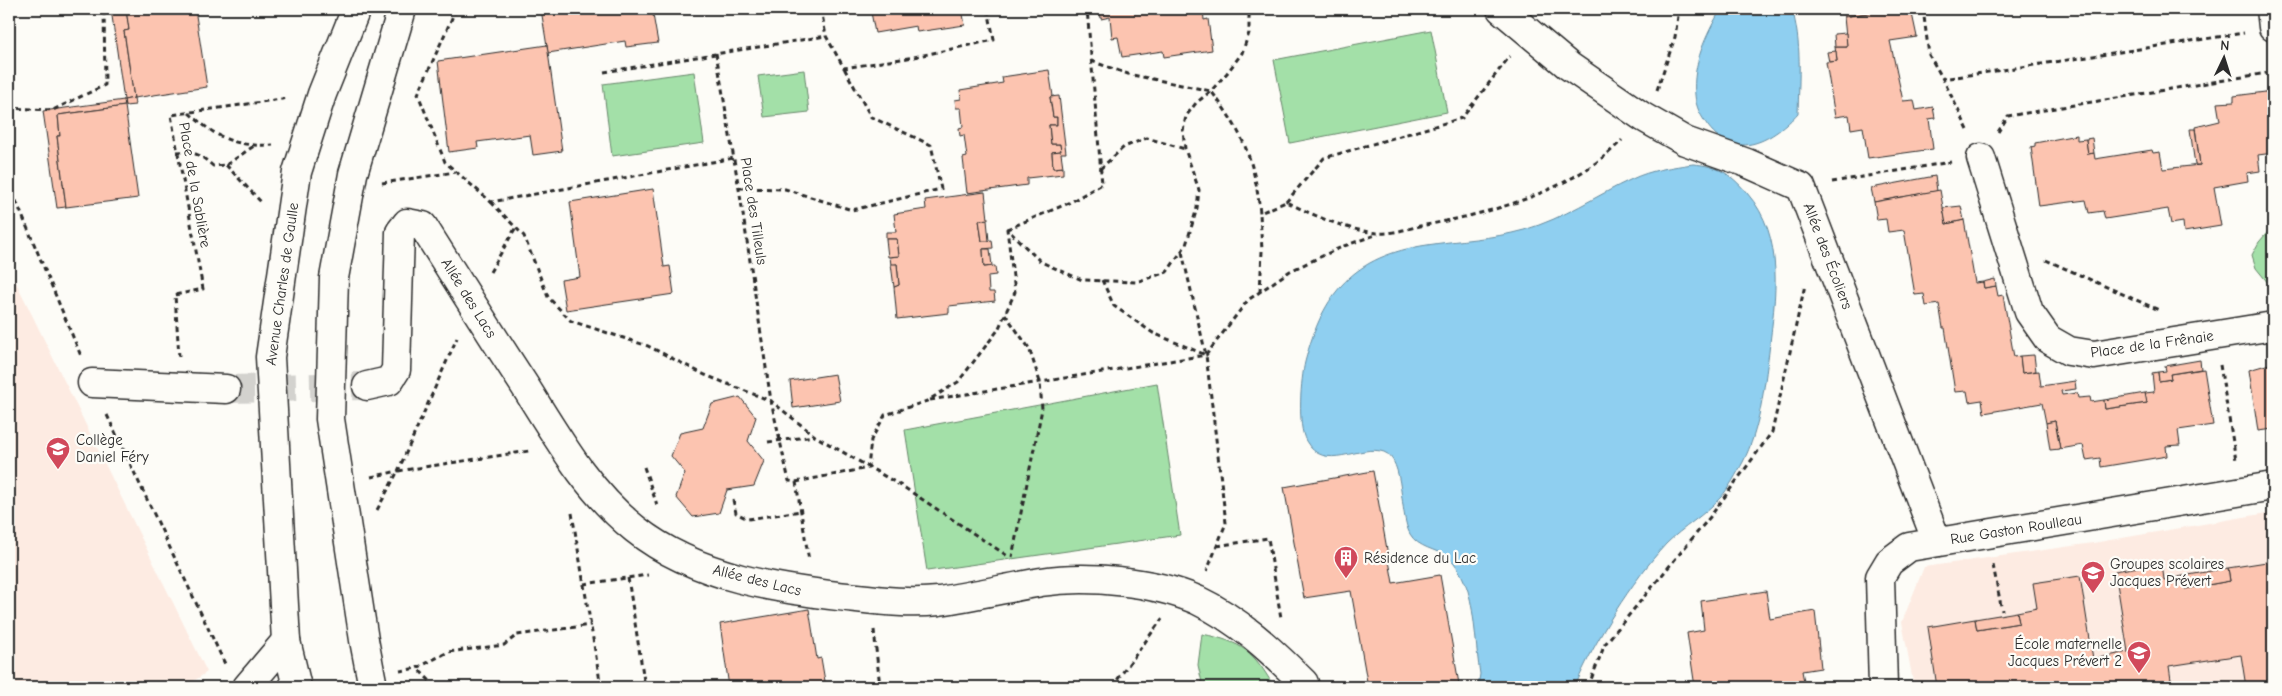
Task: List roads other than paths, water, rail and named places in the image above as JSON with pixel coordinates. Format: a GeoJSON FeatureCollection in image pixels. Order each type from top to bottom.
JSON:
{"type":"FeatureCollection","features":[{"type":"Feature","properties":{"kind":"street","name":"Avenue Charles de Gaulle"},"geometry":{"type":"LineString","coordinates":[[297,687],[286,641],[270,356],[297,172],[322,94],[356,9]]}},
{"type":"Feature","properties":{"kind":"street"},"geometry":{"type":"LineString","coordinates":[[373,687],[362,632],[330,419],[334,278],[350,189],[402,9]]}},
{"type":"Feature","properties":{"kind":"street","name":"Allée des Écoliers"},"geometry":{"type":"LineString","coordinates":[[1501,9],[1569,66],[1643,117],[1685,141],[1747,163],[1801,187],[1937,542]]}},
{"type":"Feature","properties":{"kind":"street"},"geometry":{"type":"LineString","coordinates":[[2262,30],[2271,9]]}},
{"type":"Feature","properties":{"kind":"street","name":"Place de la Frênaie"},"geometry":{"type":"LineString","coordinates":[[1981,158],[2029,312],[2048,339],[2069,351],[2094,355],[2273,326]]}},
{"type":"Feature","properties":{"kind":"street","name":"Allée des Lacs"},"geometry":{"type":"LineString","coordinates":[[367,386],[389,380],[396,370],[400,232],[407,223],[423,226],[562,446],[600,496],[628,523],[674,555],[729,576],[815,593],[894,602],[936,601],[1044,582],[1098,580],[1148,585],[1188,597],[1238,622],[1285,664],[1304,683],[1305,687]]}},
{"type":"Feature","properties":{"kind":"street"},"geometry":{"type":"LineString","coordinates":[[92,383],[226,389]]}},
{"type":"Feature","properties":{"kind":"street","name":"Rue Gaston Roulleau"},"geometry":{"type":"LineString","coordinates":[[1883,687],[1880,576],[1889,562],[1909,547],[2273,486]]}},
{"type":"Feature","properties":{"kind":"street"},"geometry":{"type":"LineString","coordinates":[[238,678],[286,641]]}},
{"type":"Feature","properties":{"kind":"water"},"geometry":{"type":"Polygon","coordinates":[[[1721,9],[1792,9],[1799,48],[1798,113],[1778,131],[1755,143],[1743,145],[1731,143],[1719,137],[1705,122],[1696,104],[1695,83],[1698,61],[1705,39],[1721,9]]]}},
{"type":"Feature","properties":{"kind":"water"},"geometry":{"type":"Polygon","coordinates":[[[1693,164],[1717,169],[1741,186],[1759,210],[1768,229],[1773,249],[1775,289],[1769,352],[1760,408],[1749,449],[1736,476],[1721,497],[1666,544],[1640,575],[1603,631],[1575,687],[1478,687],[1480,674],[1472,610],[1467,587],[1451,559],[1413,539],[1410,534],[1404,514],[1399,476],[1391,457],[1384,452],[1374,450],[1332,457],[1314,451],[1306,441],[1301,424],[1301,390],[1305,362],[1312,337],[1332,297],[1345,281],[1361,268],[1380,258],[1402,250],[1427,245],[1524,230],[1566,213],[1639,176],[1662,169],[1693,164]]]}},
{"type":"Feature","properties":{"kind":"tunnel"},"geometry":{"type":"LineString","coordinates":[[226,389],[367,386]]}},
{"type":"Feature","properties":{"kind":"place","name":"Collège Daniel Féry"},"geometry":{"type":"Point","coordinates":[58,470]}},
{"type":"Feature","properties":{"kind":"place","name":"Résidence du Lac"},"geometry":{"type":"Point","coordinates":[1346,579]}},
{"type":"Feature","properties":{"kind":"place","name":"Groupes scolaires Jacques Prévert"},"geometry":{"type":"Point","coordinates":[2093,594]}},
{"type":"Feature","properties":{"kind":"place","name":"École maternelle Jacques Prévert 2"},"geometry":{"type":"Point","coordinates":[2139,674]}}]}
